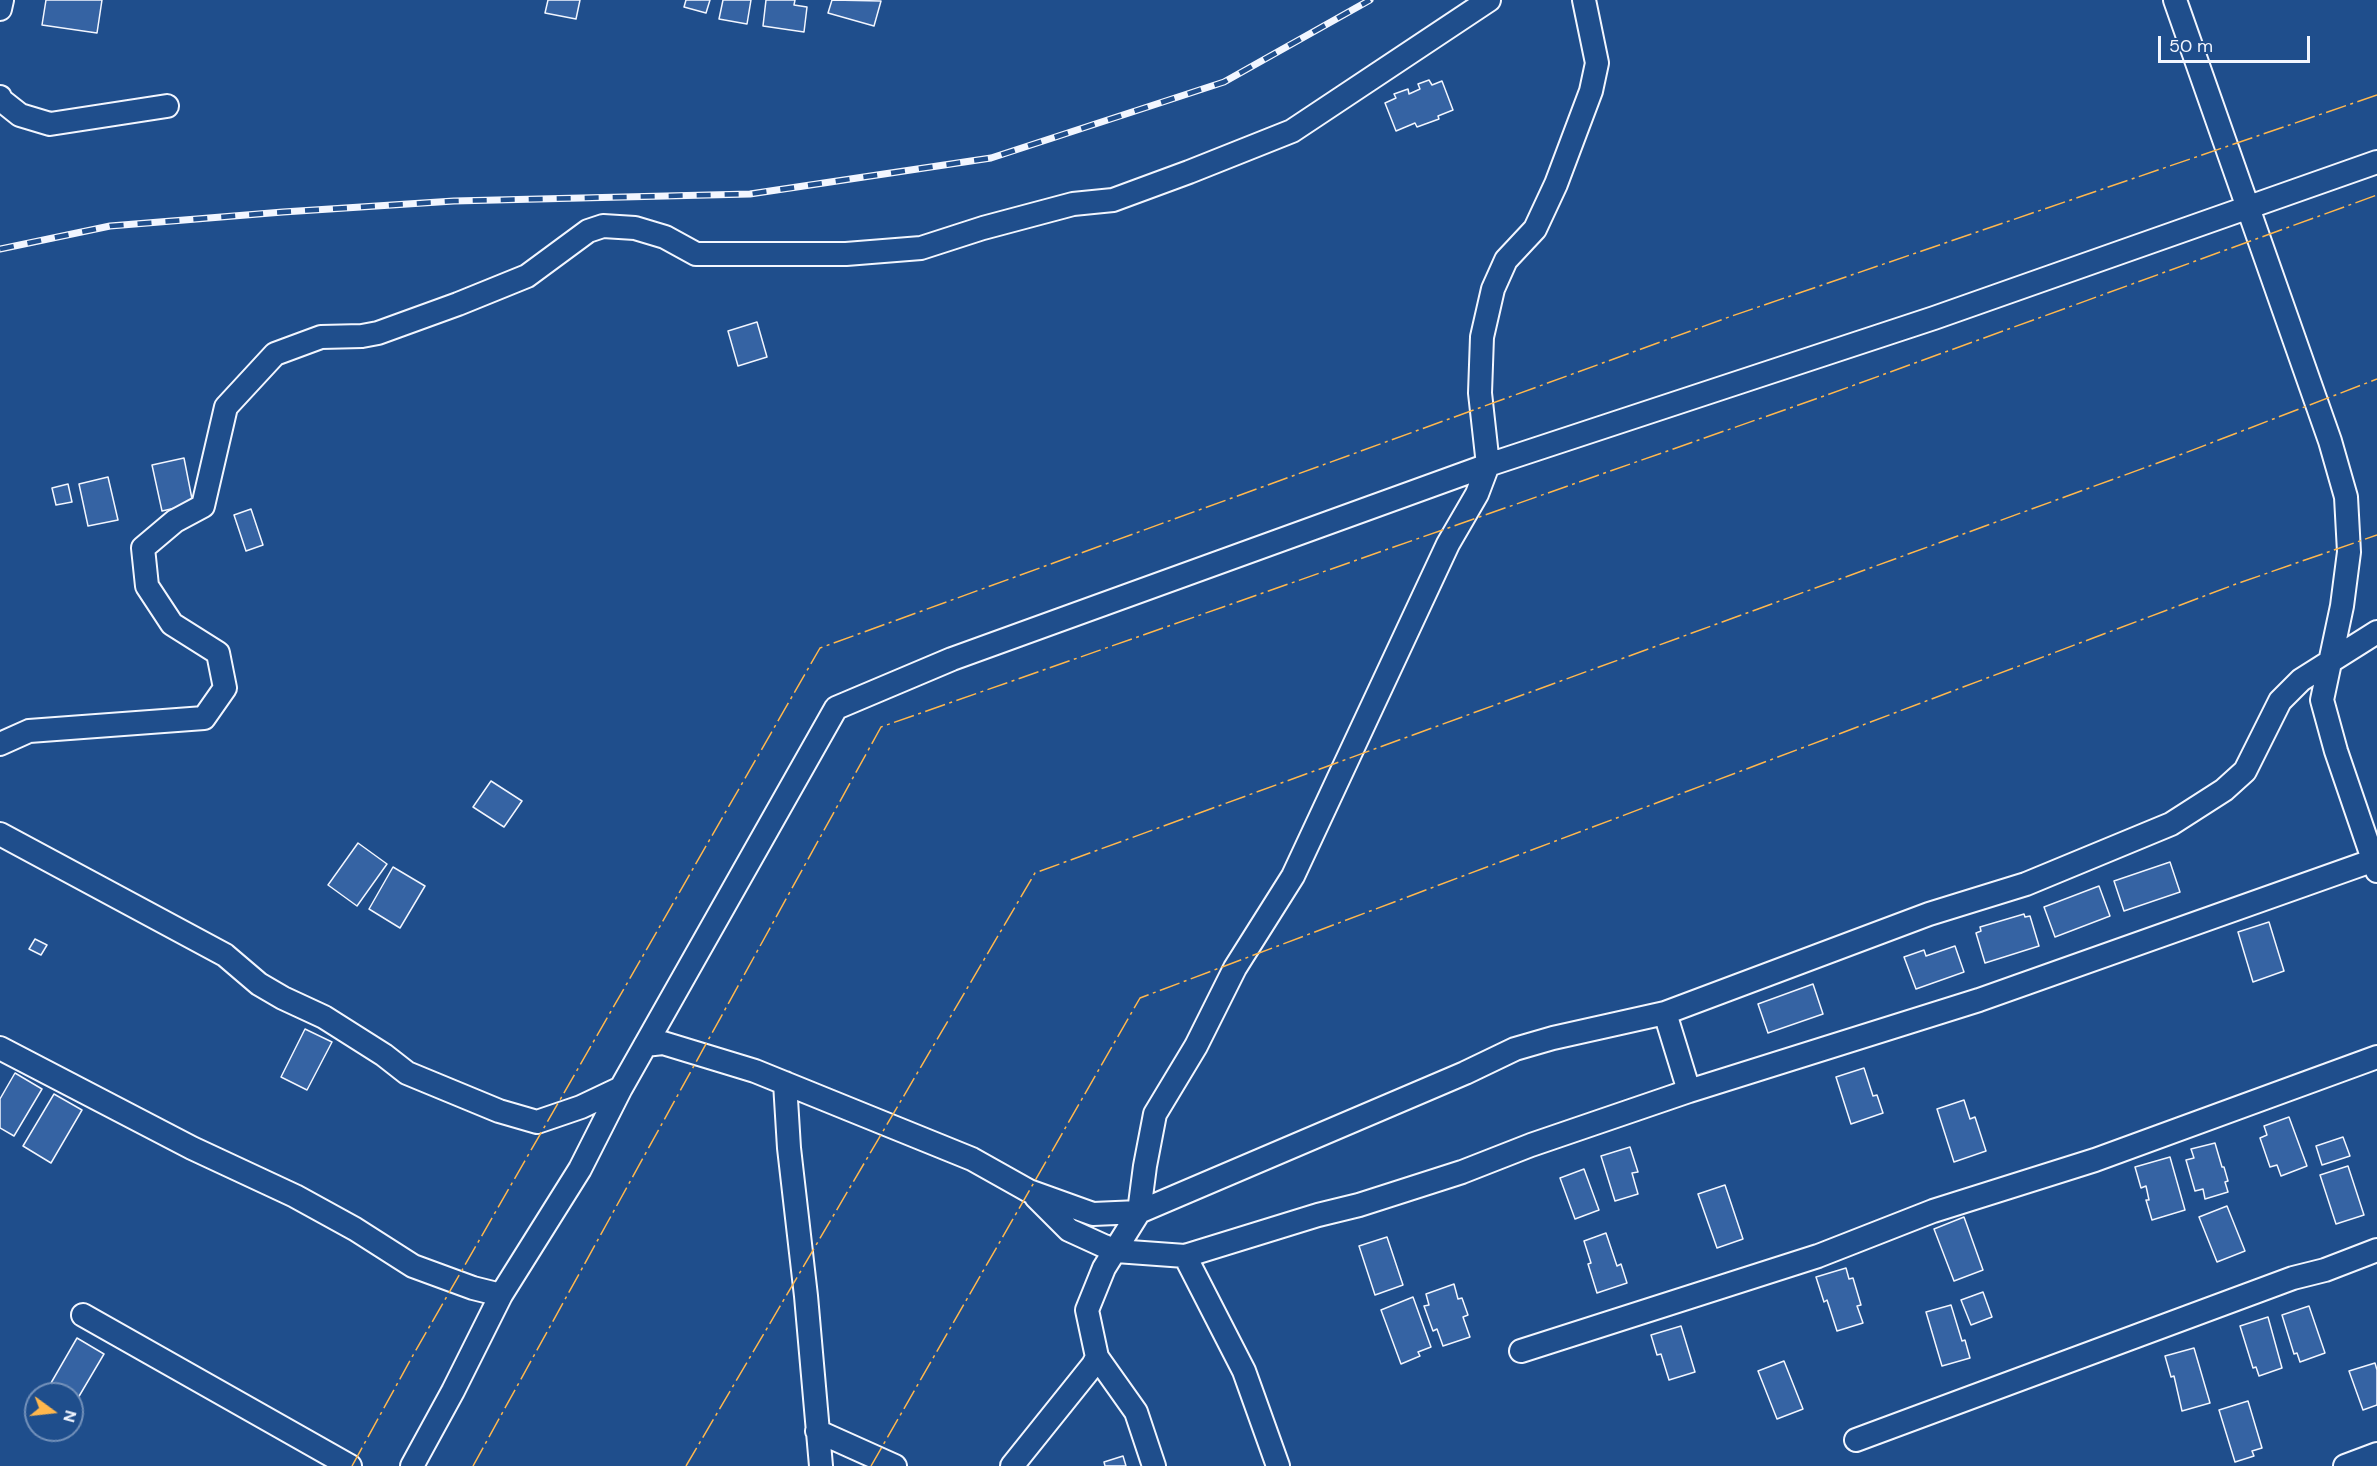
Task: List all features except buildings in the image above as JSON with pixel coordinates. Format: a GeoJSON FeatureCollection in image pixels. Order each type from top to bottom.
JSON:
{"type":"FeatureCollection","features":[{"type":"Feature","properties":{"kind":"street"},"geometry":{"type":"LineString","coordinates":[[0,9],[2,0]]}},
{"type":"Feature","properties":{"kind":"street"},"geometry":{"type":"LineString","coordinates":[[0,744],[29,731],[204,718],[225,688],[218,653],[172,624],[147,586],[142,548],[175,521],[203,506],[226,407],[275,354],[321,337],[362,336],[378,333],[458,304],[527,276],[588,231],[603,226],[635,228],[665,237],[696,254],[846,254],[921,248],[983,228],[1073,204],[1113,200],[1292,130],[1489,0]]}},
{"type":"Feature","properties":{"kind":"street"},"geometry":{"type":"LineString","coordinates":[[1154,1466],[1136,1412],[1097,1357],[1087,1310],[1104,1268],[1139,1212],[1155,1114],[1196,1046],[1235,968],[1293,876],[1448,544],[1477,494],[1488,465],[1480,393],[1482,337],[1493,289],[1506,260],[1535,229],[1556,184],[1591,91],[1597,63],[1584,0]]}},
{"type":"Feature","properties":{"kind":"street"},"geometry":{"type":"LineString","coordinates":[[1029,1191],[1070,1230],[1116,1251],[1185,1256],[1452,1175],[1689,1091],[1979,1000],[2376,863],[2336,751],[2322,700],[2342,606],[2349,552],[2346,497],[2330,441],[2175,0]]}},
{"type":"Feature","properties":{"kind":"street"},"geometry":{"type":"LineString","coordinates":[[0,96],[1,100],[20,115],[50,124],[167,106]]}},
{"type":"Feature","properties":{"kind":"street"},"geometry":{"type":"LineString","coordinates":[[412,1466],[501,1295],[580,1169],[621,1088],[836,708],[952,659],[1488,465],[1934,318],[2377,162]]}},
{"type":"Feature","properties":{"kind":"street"},"geometry":{"type":"LineString","coordinates":[[645,1046],[663,1043],[755,1071],[972,1159],[1029,1191],[1093,1214],[1139,1212],[1465,1073],[1515,1049],[1665,1012],[1929,914],[2026,884],[2171,824],[2224,790],[2245,771],[2280,701],[2301,680],[2377,632]]}},
{"type":"Feature","properties":{"kind":"street"},"geometry":{"type":"LineString","coordinates":[[0,834],[225,955],[259,984],[324,1017],[384,1055],[407,1073],[499,1111],[537,1122],[581,1107],[621,1088]]}},
{"type":"Feature","properties":{"kind":"street"},"geometry":{"type":"LineString","coordinates":[[1665,1012],[1689,1091]]}},
{"type":"Feature","properties":{"kind":"street"},"geometry":{"type":"LineString","coordinates":[[0,1048],[192,1148],[295,1197],[355,1229],[413,1266],[473,1288],[501,1295]]}},
{"type":"Feature","properties":{"kind":"street"},"geometry":{"type":"LineString","coordinates":[[1521,1351],[1818,1256],[1934,1210],[2095,1160],[2377,1057]]}},
{"type":"Feature","properties":{"kind":"street"},"geometry":{"type":"LineString","coordinates":[[785,1083],[789,1148],[806,1296],[820,1466]]}},
{"type":"Feature","properties":{"kind":"street"},"geometry":{"type":"LineString","coordinates":[[1856,1440],[2293,1278],[2325,1270],[2377,1250]]}},
{"type":"Feature","properties":{"kind":"street"},"geometry":{"type":"LineString","coordinates":[[1185,1256],[1244,1371],[1278,1466]]}},
{"type":"Feature","properties":{"kind":"street"},"geometry":{"type":"LineString","coordinates":[[83,1315],[350,1466]]}},
{"type":"Feature","properties":{"kind":"street"},"geometry":{"type":"LineString","coordinates":[[1012,1466],[1097,1357]]}},
{"type":"Feature","properties":{"kind":"street"},"geometry":{"type":"LineString","coordinates":[[817,1431],[895,1466]]}},
{"type":"Feature","properties":{"kind":"street"},"geometry":{"type":"LineString","coordinates":[[2345,1466],[2377,1454]]}},
{"type":"Feature","properties":{"kind":"railway"},"geometry":{"type":"LineString","coordinates":[[0,249],[110,226],[283,212],[454,201],[750,194],[991,158],[1224,82],[1370,0]]}},
{"type":"Feature","properties":{"kind":"power"},"geometry":{"type":"LineString","coordinates":[[352,1466],[412,1357],[820,648],[1729,317],[2377,95]]}},
{"type":"Feature","properties":{"kind":"power"},"geometry":{"type":"LineString","coordinates":[[473,1466],[881,727],[1827,395],[2377,195]]}},
{"type":"Feature","properties":{"kind":"power"},"geometry":{"type":"LineString","coordinates":[[686,1466],[1035,873],[2185,453],[2377,379]]}},
{"type":"Feature","properties":{"kind":"power"},"geometry":{"type":"LineString","coordinates":[[871,1466],[1140,998],[2236,584],[2377,535]]}}]}
